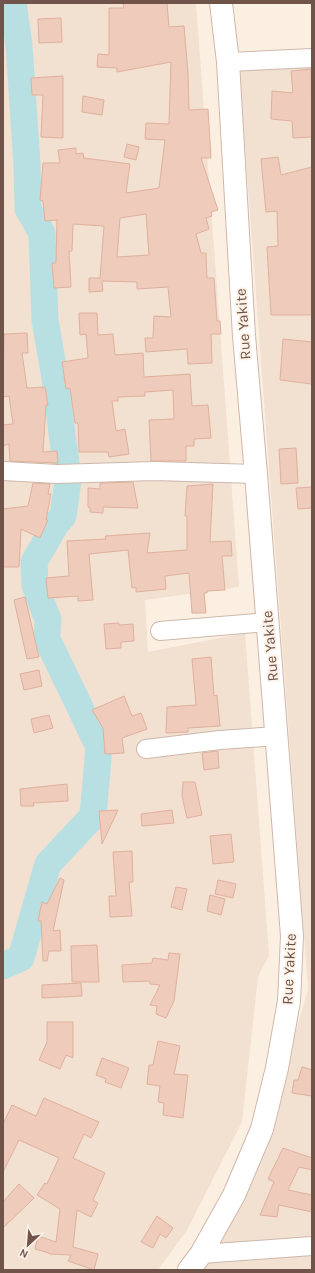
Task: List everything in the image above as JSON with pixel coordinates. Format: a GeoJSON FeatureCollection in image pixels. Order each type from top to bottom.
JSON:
{"type":"FeatureCollection","features":[{"type":"Feature","properties":{"kind":"main road","name":"Rue Yakite"},"geometry":{"type":"LineString","coordinates":[[195,1262],[234,1195],[262,1129],[277,1068],[289,1001],[292,936],[244,336],[228,62],[221,3]]}},
{"type":"Feature","properties":{"kind":"street"},"geometry":{"type":"LineString","coordinates":[[228,62],[312,58]]}},
{"type":"Feature","properties":{"kind":"street"},"geometry":{"type":"LineString","coordinates":[[3,471],[57,474],[77,472],[155,471],[256,474]]}},
{"type":"Feature","properties":{"kind":"street"},"geometry":{"type":"LineString","coordinates":[[160,630],[268,622]]}},
{"type":"Feature","properties":{"kind":"street"},"geometry":{"type":"LineString","coordinates":[[146,749],[220,740],[277,736]]}},
{"type":"Feature","properties":{"kind":"street"},"geometry":{"type":"LineString","coordinates":[[195,1262],[312,1246]]}},
{"type":"Feature","properties":{"kind":"shaded area"},"geometry":{"type":"Polygon","coordinates":[[[3,3],[196,3],[239,587],[145,600],[148,652],[245,633],[269,955],[258,977],[242,1122],[187,1230],[158,1270],[3,1270],[3,3]]]}},
{"type":"Feature","properties":{"kind":"shaded area"},"geometry":{"type":"Polygon","coordinates":[[[312,62],[312,1270],[196,1270],[262,1150],[308,989],[239,67],[312,62]]]}},
{"type":"Feature","properties":{"kind":"building"},"geometry":{"type":"Polygon","coordinates":[[[123,3],[167,3],[169,27],[184,26],[188,73],[189,110],[208,109],[211,158],[201,158],[218,210],[211,212],[212,216],[206,218],[209,229],[196,234],[201,253],[206,253],[207,278],[214,278],[217,321],[220,321],[221,334],[211,334],[212,363],[188,364],[187,349],[146,352],[145,338],[153,338],[154,316],[171,317],[168,287],[137,289],[137,282],[102,281],[103,291],[89,292],[89,278],[100,278],[104,226],[73,224],[72,251],[69,251],[71,287],[54,288],[52,263],[56,263],[57,220],[45,221],[43,201],[40,200],[43,163],[60,163],[58,150],[76,148],[76,154],[83,153],[84,158],[130,164],[126,193],[159,188],[165,140],[145,139],[146,123],[169,124],[171,62],[117,72],[117,68],[97,67],[98,54],[109,55],[109,8],[124,8],[123,3]],[[146,214],[120,218],[117,257],[149,255],[146,214]]]}},
{"type":"Feature","properties":{"kind":"building"},"geometry":{"type":"Polygon","coordinates":[[[61,18],[62,42],[39,43],[38,19],[61,18]]]}},
{"type":"Feature","properties":{"kind":"building"},"geometry":{"type":"Polygon","coordinates":[[[311,69],[312,137],[293,138],[292,121],[271,119],[272,91],[293,93],[291,71],[311,69]]]}},
{"type":"Feature","properties":{"kind":"building"},"geometry":{"type":"Polygon","coordinates":[[[63,76],[63,138],[41,137],[43,95],[32,95],[31,78],[63,76]]]}},
{"type":"Feature","properties":{"kind":"building"},"geometry":{"type":"Polygon","coordinates":[[[83,96],[104,100],[102,115],[82,112],[83,96]]]}},
{"type":"Feature","properties":{"kind":"building"},"geometry":{"type":"Polygon","coordinates":[[[127,144],[139,147],[136,160],[124,157],[127,144]]]}},
{"type":"Feature","properties":{"kind":"building"},"geometry":{"type":"Polygon","coordinates":[[[278,157],[281,175],[312,167],[312,315],[271,315],[267,247],[278,246],[277,211],[266,212],[261,159],[278,157]]]}},
{"type":"Feature","properties":{"kind":"building"},"geometry":{"type":"Polygon","coordinates":[[[79,313],[97,313],[98,335],[113,334],[115,355],[143,353],[144,377],[190,374],[192,406],[208,405],[211,438],[194,439],[194,446],[186,446],[186,461],[151,461],[149,420],[174,419],[173,390],[145,392],[145,396],[118,397],[118,401],[112,401],[116,431],[125,429],[129,454],[109,457],[108,452],[79,452],[78,423],[75,423],[70,388],[66,389],[62,362],[88,358],[86,334],[80,335],[79,313]]]}},
{"type":"Feature","properties":{"kind":"building"},"geometry":{"type":"Polygon","coordinates":[[[27,333],[28,353],[22,353],[27,388],[45,387],[48,405],[46,405],[43,452],[57,451],[58,463],[10,461],[9,444],[3,446],[3,425],[13,424],[9,396],[3,397],[4,334],[27,333]]]}},
{"type":"Feature","properties":{"kind":"building"},"geometry":{"type":"Polygon","coordinates":[[[283,339],[312,342],[312,384],[280,380],[283,339]]]}},
{"type":"Feature","properties":{"kind":"building"},"geometry":{"type":"Polygon","coordinates":[[[296,448],[298,483],[281,484],[279,449],[296,448]]]}},
{"type":"Feature","properties":{"kind":"building"},"geometry":{"type":"Polygon","coordinates":[[[133,482],[138,508],[103,507],[103,513],[90,512],[90,507],[88,507],[88,488],[100,489],[100,483],[133,482]]]}},
{"type":"Feature","properties":{"kind":"building"},"geometry":{"type":"Polygon","coordinates":[[[33,483],[50,484],[48,494],[51,494],[46,520],[48,520],[40,538],[21,529],[19,567],[3,567],[3,509],[28,506],[33,483]]]}},
{"type":"Feature","properties":{"kind":"building"},"geometry":{"type":"Polygon","coordinates":[[[213,484],[210,542],[231,541],[232,556],[222,556],[225,590],[207,591],[207,593],[204,593],[206,613],[192,613],[189,573],[165,576],[166,589],[136,592],[136,587],[132,588],[128,550],[89,554],[93,600],[78,601],[78,596],[48,598],[46,578],[69,576],[67,541],[106,539],[105,536],[150,533],[147,553],[187,550],[187,516],[185,516],[187,486],[213,484]]]}},
{"type":"Feature","properties":{"kind":"building"},"geometry":{"type":"Polygon","coordinates":[[[312,487],[312,508],[298,509],[296,488],[312,487]]]}},
{"type":"Feature","properties":{"kind":"building"},"geometry":{"type":"Polygon","coordinates":[[[25,597],[39,657],[27,659],[14,600],[25,597]]]}},
{"type":"Feature","properties":{"kind":"building"},"geometry":{"type":"Polygon","coordinates":[[[119,623],[119,625],[133,624],[134,641],[121,642],[121,648],[106,649],[104,624],[119,623]]]}},
{"type":"Feature","properties":{"kind":"building"},"geometry":{"type":"Polygon","coordinates":[[[211,657],[214,696],[217,695],[220,726],[188,728],[188,732],[166,733],[167,707],[196,705],[192,659],[211,657]]]}},
{"type":"Feature","properties":{"kind":"building"},"geometry":{"type":"Polygon","coordinates":[[[39,670],[42,686],[24,690],[20,674],[39,670]]]}},
{"type":"Feature","properties":{"kind":"building"},"geometry":{"type":"Polygon","coordinates":[[[124,696],[132,716],[141,713],[147,729],[122,738],[124,753],[105,754],[103,728],[92,710],[124,696]]]}},
{"type":"Feature","properties":{"kind":"building"},"geometry":{"type":"Polygon","coordinates":[[[49,715],[53,728],[34,733],[31,719],[49,715]]]}},
{"type":"Feature","properties":{"kind":"building"},"geometry":{"type":"Polygon","coordinates":[[[218,751],[219,768],[204,770],[202,753],[218,751]]]}},
{"type":"Feature","properties":{"kind":"building"},"geometry":{"type":"Polygon","coordinates":[[[183,782],[195,782],[202,815],[187,818],[182,796],[183,782]]]}},
{"type":"Feature","properties":{"kind":"building"},"geometry":{"type":"Polygon","coordinates":[[[67,784],[68,801],[33,803],[34,806],[21,806],[20,789],[67,784]]]}},
{"type":"Feature","properties":{"kind":"building"},"geometry":{"type":"Polygon","coordinates":[[[118,810],[102,844],[99,811],[118,810]]]}},
{"type":"Feature","properties":{"kind":"building"},"geometry":{"type":"Polygon","coordinates":[[[172,810],[174,823],[142,826],[141,814],[172,810]]]}},
{"type":"Feature","properties":{"kind":"building"},"geometry":{"type":"Polygon","coordinates":[[[231,834],[234,862],[213,864],[210,836],[231,834]]]}},
{"type":"Feature","properties":{"kind":"building"},"geometry":{"type":"Polygon","coordinates":[[[132,851],[133,882],[129,882],[132,916],[110,917],[109,896],[116,896],[113,852],[132,851]]]}},
{"type":"Feature","properties":{"kind":"building"},"geometry":{"type":"Polygon","coordinates":[[[60,878],[64,880],[53,931],[60,930],[61,951],[49,951],[47,961],[43,961],[41,921],[38,921],[42,902],[47,904],[60,878]]]}},
{"type":"Feature","properties":{"kind":"building"},"geometry":{"type":"Polygon","coordinates":[[[218,880],[236,884],[233,898],[215,894],[218,880]]]}},
{"type":"Feature","properties":{"kind":"building"},"geometry":{"type":"Polygon","coordinates":[[[176,887],[187,889],[182,910],[171,907],[176,887]]]}},
{"type":"Feature","properties":{"kind":"building"},"geometry":{"type":"Polygon","coordinates":[[[210,895],[225,899],[221,915],[207,911],[210,895]]]}},
{"type":"Feature","properties":{"kind":"building"},"geometry":{"type":"Polygon","coordinates":[[[97,945],[99,982],[72,982],[71,946],[97,945]]]}},
{"type":"Feature","properties":{"kind":"building"},"geometry":{"type":"Polygon","coordinates":[[[169,953],[180,954],[174,1001],[166,1018],[156,1014],[157,1006],[150,1005],[160,985],[150,984],[150,981],[123,982],[122,965],[152,963],[153,958],[168,960],[169,953]]]}},
{"type":"Feature","properties":{"kind":"building"},"geometry":{"type":"Polygon","coordinates":[[[81,983],[82,996],[42,998],[42,985],[81,983]]]}},
{"type":"Feature","properties":{"kind":"building"},"geometry":{"type":"Polygon","coordinates":[[[47,1022],[73,1022],[73,1058],[66,1055],[60,1069],[39,1060],[47,1042],[47,1022]]]}},
{"type":"Feature","properties":{"kind":"building"},"geometry":{"type":"Polygon","coordinates":[[[158,1041],[180,1046],[174,1074],[188,1075],[183,1118],[163,1115],[164,1103],[158,1102],[160,1086],[147,1084],[149,1065],[153,1065],[158,1041]]]}},
{"type":"Feature","properties":{"kind":"building"},"geometry":{"type":"Polygon","coordinates":[[[102,1058],[129,1068],[121,1088],[105,1082],[106,1079],[96,1075],[102,1058]]]}},
{"type":"Feature","properties":{"kind":"building"},"geometry":{"type":"Polygon","coordinates":[[[302,1067],[312,1070],[312,1096],[292,1093],[294,1080],[298,1080],[302,1067]]]}},
{"type":"Feature","properties":{"kind":"building"},"geometry":{"type":"Polygon","coordinates":[[[44,1098],[99,1122],[91,1138],[84,1134],[73,1158],[105,1173],[93,1200],[98,1203],[91,1217],[77,1210],[73,1247],[98,1254],[94,1270],[68,1261],[71,1255],[49,1254],[35,1249],[38,1236],[56,1242],[60,1209],[37,1195],[45,1183],[47,1184],[59,1158],[19,1140],[3,1172],[3,1124],[12,1105],[36,1116],[44,1098]]]}},
{"type":"Feature","properties":{"kind":"building"},"geometry":{"type":"Polygon","coordinates":[[[283,1148],[312,1158],[312,1170],[299,1167],[288,1190],[312,1195],[312,1212],[279,1205],[277,1217],[260,1215],[274,1182],[268,1179],[283,1148]]]}},
{"type":"Feature","properties":{"kind":"building"},"geometry":{"type":"Polygon","coordinates":[[[19,1184],[34,1198],[3,1228],[3,1202],[19,1184]]]}},
{"type":"Feature","properties":{"kind":"building"},"geometry":{"type":"Polygon","coordinates":[[[157,1216],[173,1228],[166,1238],[160,1234],[153,1248],[141,1242],[157,1216]]]}},
{"type":"Feature","properties":{"kind":"waterway"},"geometry":{"type":"LineString","coordinates":[[3,966],[21,958],[48,864],[93,816],[99,747],[47,639],[48,620],[35,585],[34,562],[56,524],[63,516],[68,480],[55,378],[45,320],[42,233],[28,209],[27,164],[19,45],[13,3]]}}]}
